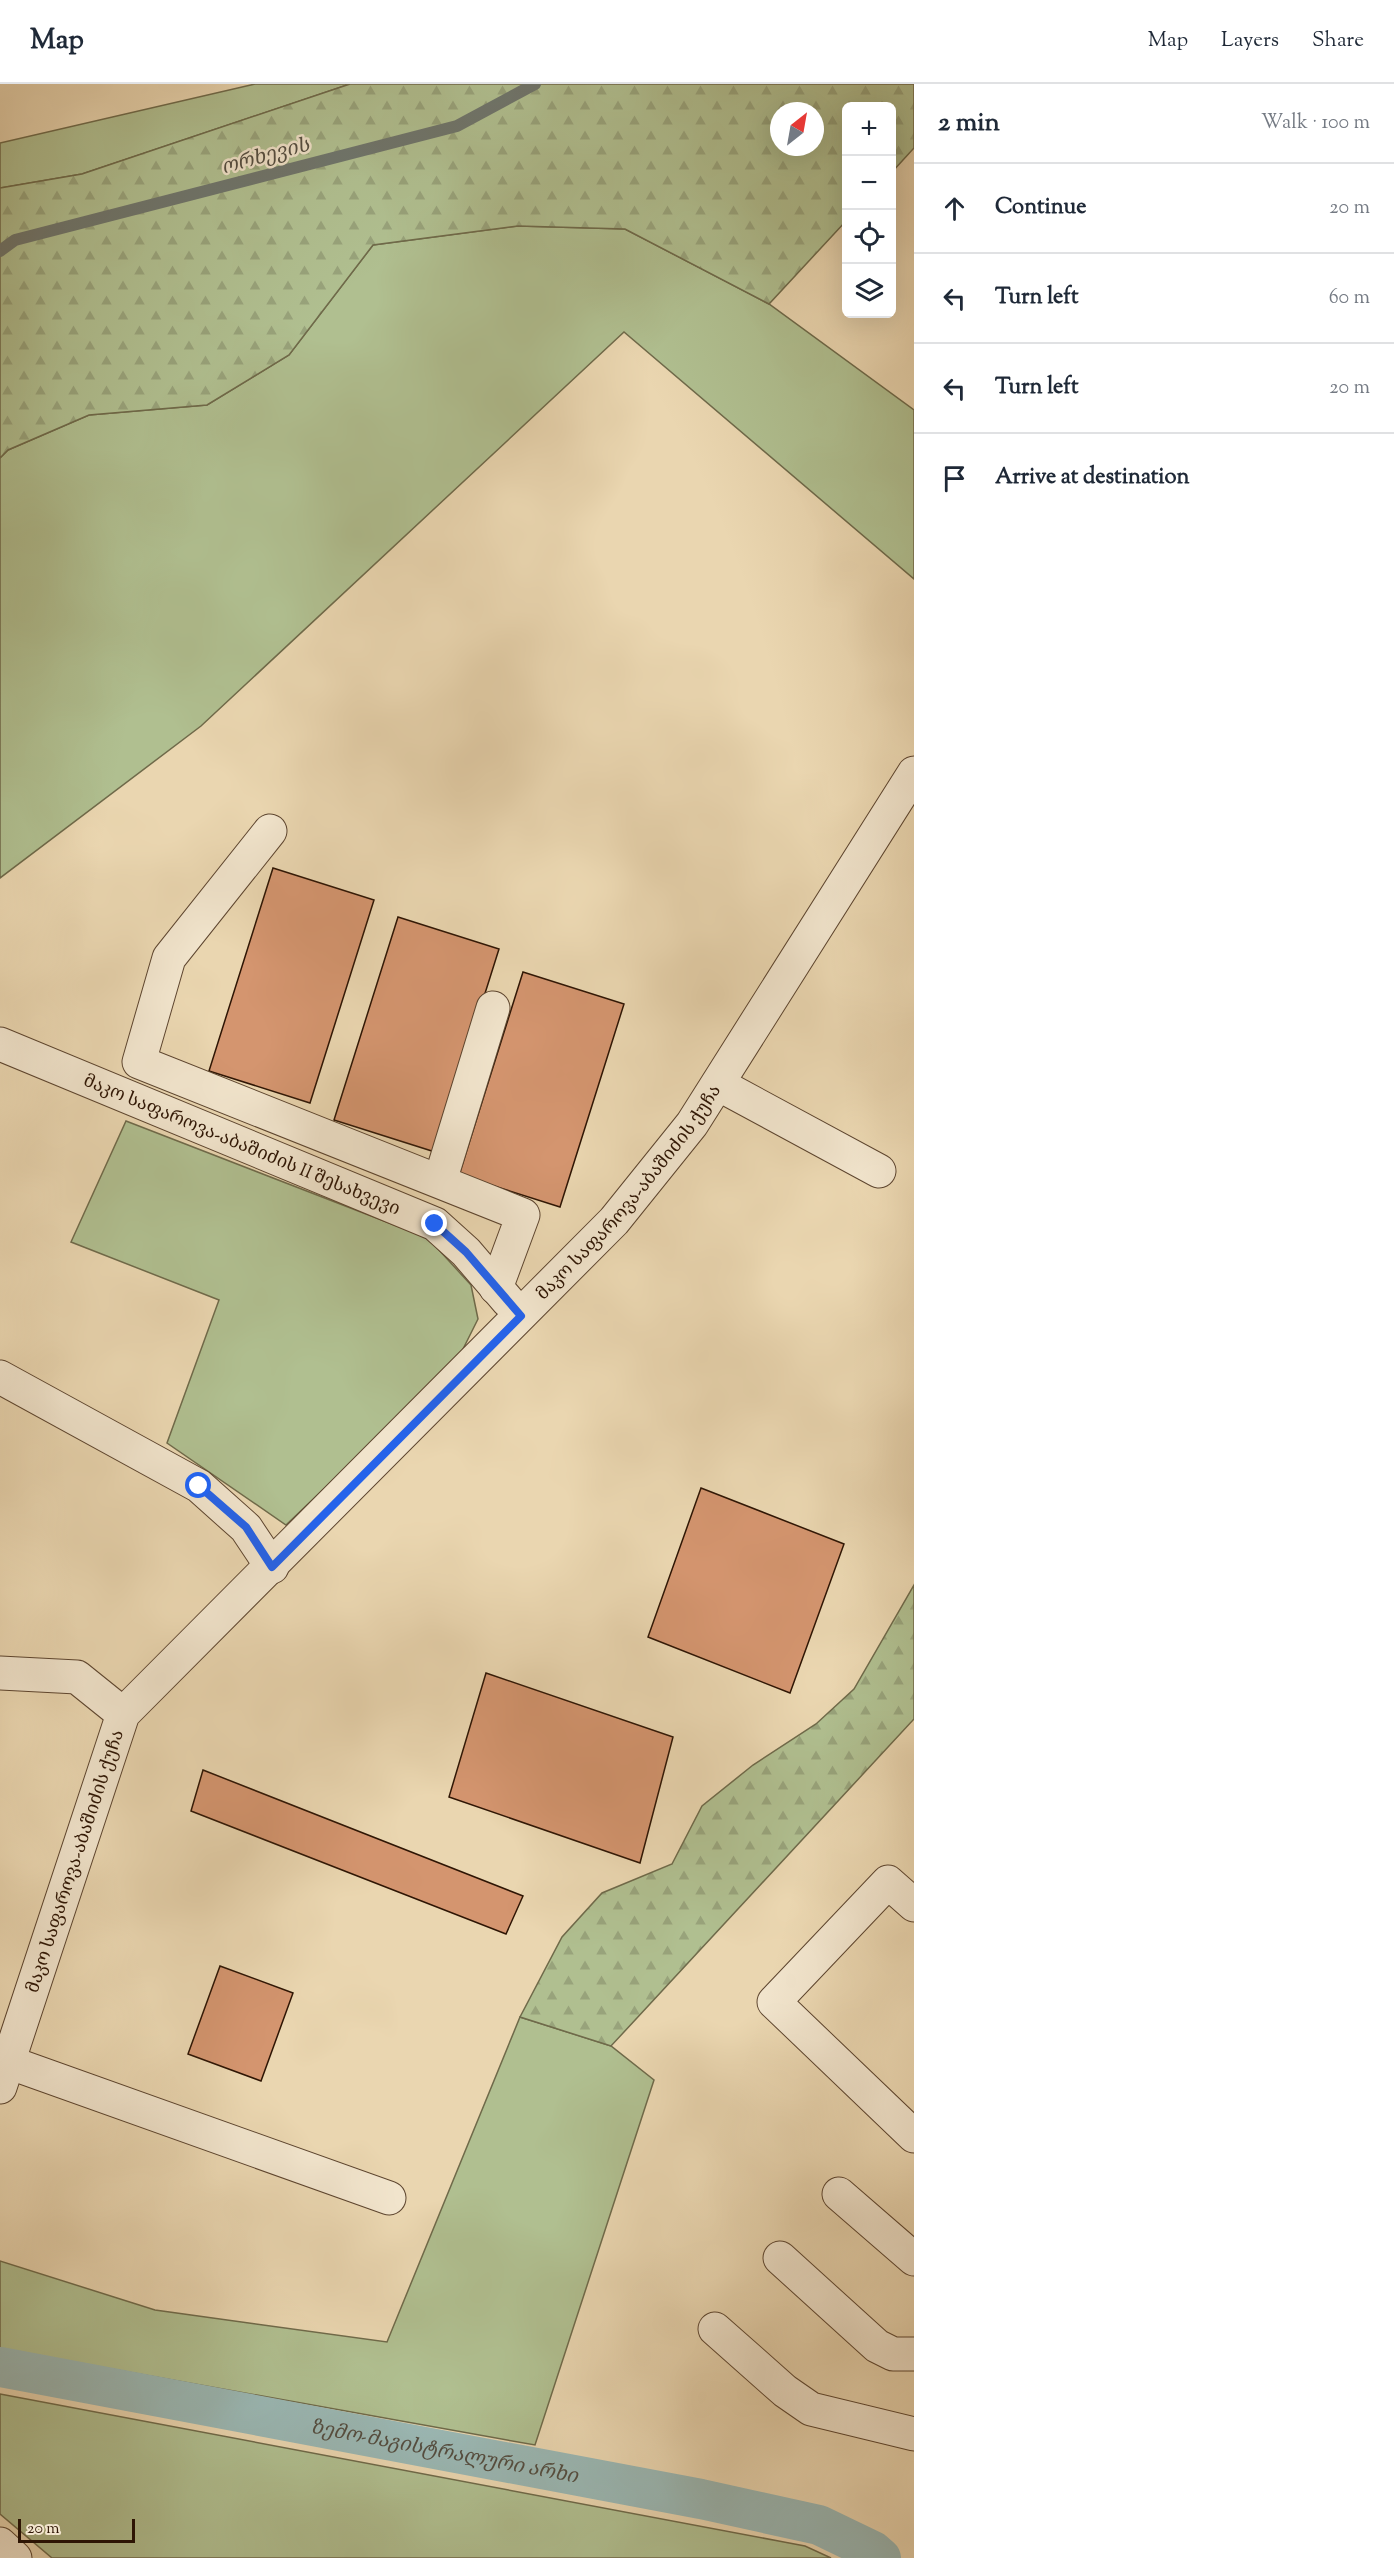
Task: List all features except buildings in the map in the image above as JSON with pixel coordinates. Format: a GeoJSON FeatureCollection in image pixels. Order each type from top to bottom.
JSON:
{"type":"FeatureCollection","features":[{"type":"Feature","properties":{"kind":"street","name":"მაკო საფაროვა-აბაშიძის ქუჩა"},"geometry":{"type":"LineString","coordinates":[[4,2075],[123,1714],[272,1567],[614,1221],[692,1124],[914,773]]}},
{"type":"Feature","properties":{"kind":"street"},"geometry":{"type":"LineString","coordinates":[[270,831],[169,958],[139,1062],[523,1215],[496,1288]]}},
{"type":"Feature","properties":{"kind":"street"},"geometry":{"type":"LineString","coordinates":[[440,1181],[493,1008]]}},
{"type":"Feature","properties":{"kind":"street","name":"მაკო საფაროვა-აბაშიძის II შესახვევი"},"geometry":{"type":"LineString","coordinates":[[0,1044],[435,1224],[466,1252],[521,1316]]}},
{"type":"Feature","properties":{"kind":"street"},"geometry":{"type":"LineString","coordinates":[[718,1084],[879,1171]]}},
{"type":"Feature","properties":{"kind":"street"},"geometry":{"type":"LineString","coordinates":[[0,1377],[199,1486],[246,1527],[272,1567]]}},
{"type":"Feature","properties":{"kind":"street"},"geometry":{"type":"LineString","coordinates":[[0,1672],[77,1677],[123,1714]]}},
{"type":"Feature","properties":{"kind":"street"},"geometry":{"type":"LineString","coordinates":[[914,1905],[888,1882],[774,2002],[914,2136]]}},
{"type":"Feature","properties":{"kind":"street"},"geometry":{"type":"LineString","coordinates":[[4,2075],[389,2198]]}},
{"type":"Feature","properties":{"kind":"street"},"geometry":{"type":"LineString","coordinates":[[839,2194],[914,2259]]}},
{"type":"Feature","properties":{"kind":"street"},"geometry":{"type":"LineString","coordinates":[[780,2258],[877,2346],[892,2354],[914,2354]]}},
{"type":"Feature","properties":{"kind":"street"},"geometry":{"type":"LineString","coordinates":[[715,2329],[784,2391],[812,2409],[914,2434]]}},
{"type":"Feature","properties":{"kind":"street"},"geometry":{"type":"LineString","coordinates":[[0,2544],[15,2558]]}},
{"type":"Feature","properties":{"kind":"green space"},"geometry":{"type":"Polygon","coordinates":[[[255,84],[350,84],[82,174],[0,188],[0,143],[255,84]]]}},
{"type":"Feature","properties":{"kind":"green space"},"geometry":{"type":"Polygon","coordinates":[[[350,84],[914,84],[914,148],[896,168],[896,102],[842,102],[842,225],[769,304],[625,229],[518,226],[373,245],[289,355],[207,405],[89,415],[8,450],[0,458],[0,188],[82,174],[350,84]]]}},
{"type":"Feature","properties":{"kind":"green space"},"geometry":{"type":"Polygon","coordinates":[[[518,226],[625,229],[769,304],[914,410],[914,579],[624,332],[201,726],[0,878],[0,458],[8,450],[89,415],[207,405],[289,355],[373,245],[518,226]]]}},
{"type":"Feature","properties":{"kind":"green space"},"geometry":{"type":"Polygon","coordinates":[[[126,1121],[428,1238],[471,1285],[478,1319],[456,1363],[286,1525],[167,1443],[219,1300],[71,1242],[126,1121]]]}},
{"type":"Feature","properties":{"kind":"green space"},"geometry":{"type":"Polygon","coordinates":[[[914,1585],[914,1719],[611,2046],[520,2017],[562,1937],[602,1893],[672,1864],[702,1806],[753,1765],[816,1724],[854,1689],[914,1585]]]}},
{"type":"Feature","properties":{"kind":"green space"},"geometry":{"type":"Polygon","coordinates":[[[520,2017],[611,2046],[654,2080],[535,2445],[0,2349],[0,2261],[155,2310],[387,2342],[520,2017]]]}},
{"type":"Feature","properties":{"kind":"green space"},"geometry":{"type":"Polygon","coordinates":[[[0,2394],[805,2546],[831,2558],[52,2558],[0,2514],[0,2394]]]}},
{"type":"Feature","properties":{"kind":"waterway","name":"ორხევის"},"geometry":{"type":"LineString","coordinates":[[0,251],[15,240],[457,126],[535,84]]}},
{"type":"Feature","properties":{"kind":"waterway","name":"ზემო-მაგისტრალური არხი"},"geometry":{"type":"LineString","coordinates":[[0,2367],[701,2499],[819,2525],[873,2551],[881,2558]]}},
{"type":"Feature","properties":{"kind":"route"},"geometry":{"type":"LineString","coordinates":[[199,1486],[246,1527],[272,1567],[521,1316],[466,1252],[435,1224]]}}]}
